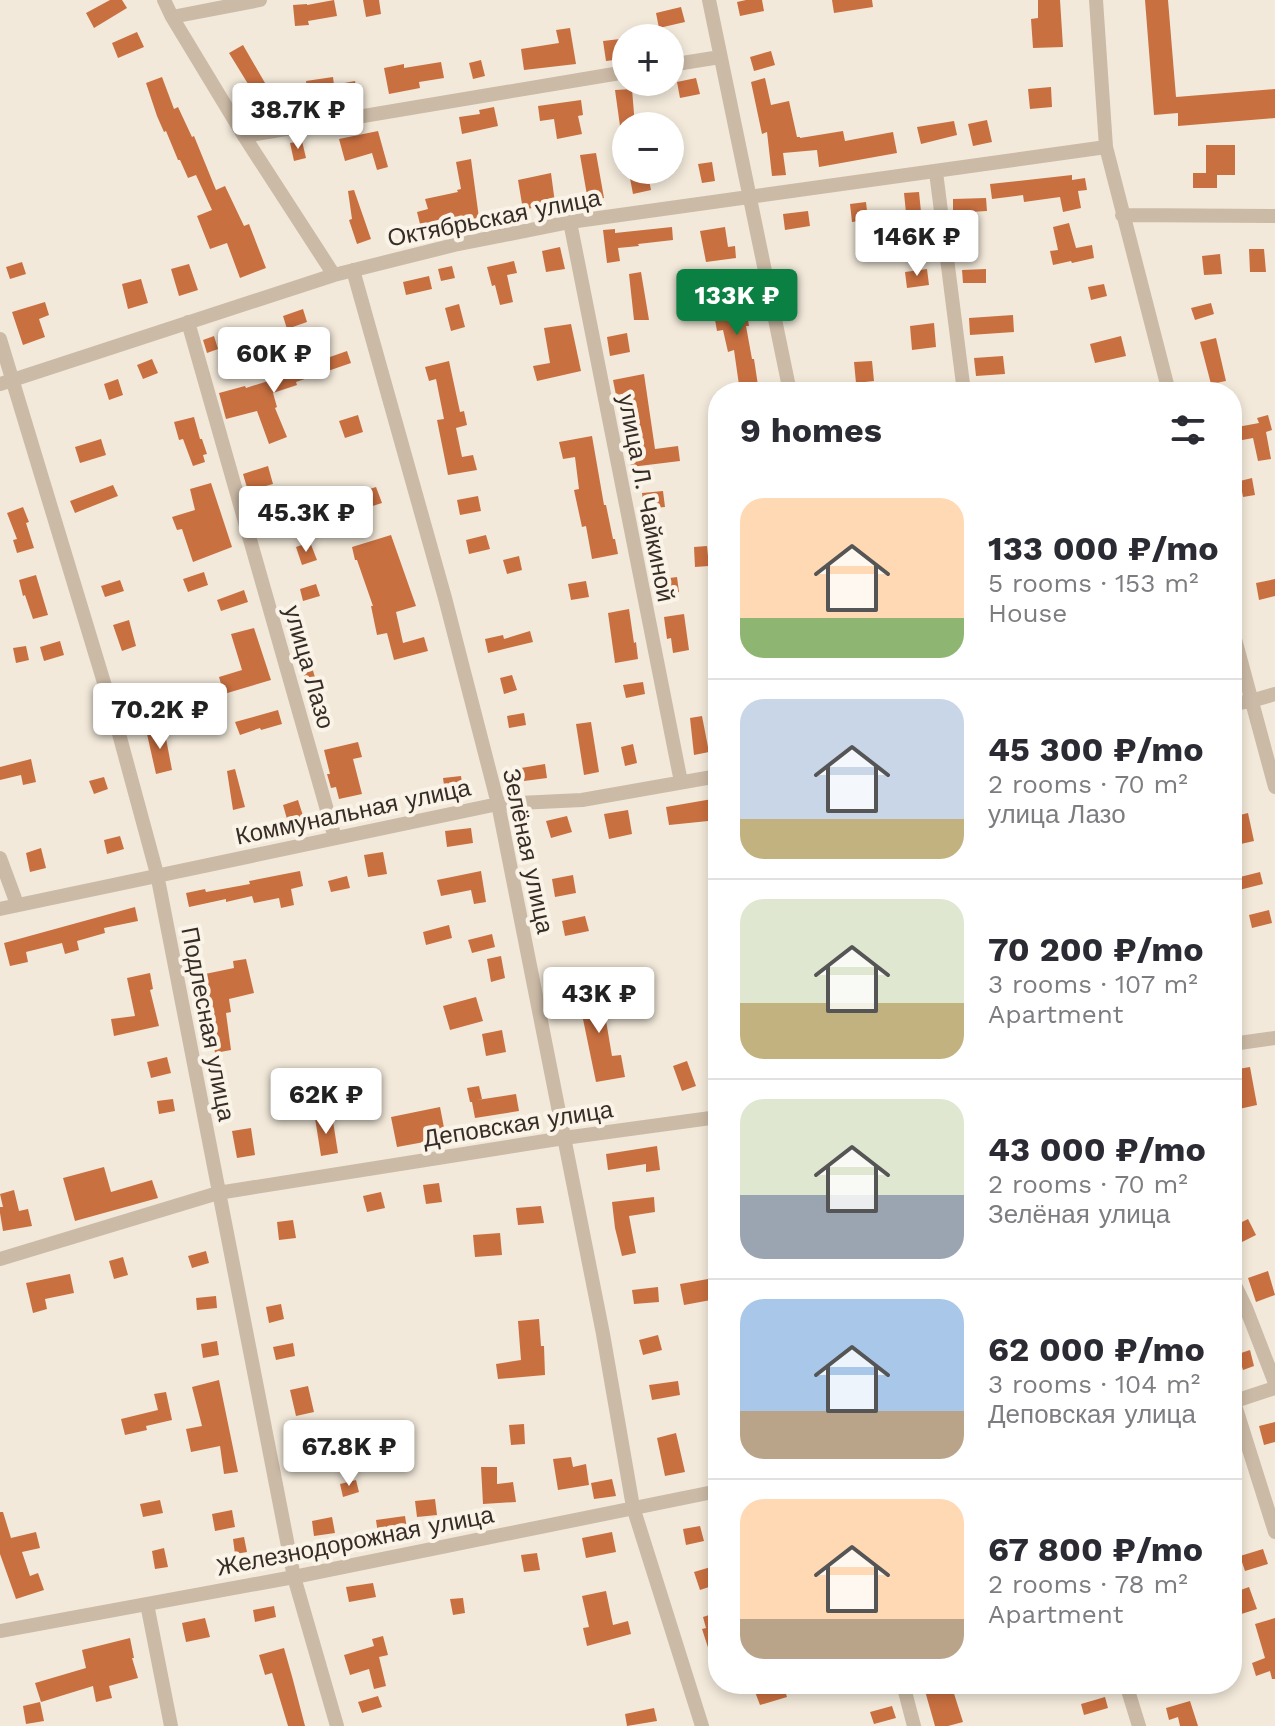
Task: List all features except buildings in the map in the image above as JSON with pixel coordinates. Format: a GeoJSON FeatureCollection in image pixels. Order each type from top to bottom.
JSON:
{"type":"FeatureCollection","features":[{"type":"Feature","properties":{"kind":"street"},"geometry":{"type":"LineString","coordinates":[[164,0],[244,136],[334,275]]}},
{"type":"Feature","properties":{"kind":"street"},"geometry":{"type":"LineString","coordinates":[[172,17],[260,0]]}},
{"type":"Feature","properties":{"kind":"street"},"geometry":{"type":"LineString","coordinates":[[709,0],[788,382]]}},
{"type":"Feature","properties":{"kind":"street"},"geometry":{"type":"LineString","coordinates":[[1096,0],[1106,147],[1166,382]]}},
{"type":"Feature","properties":{"kind":"street"},"geometry":{"type":"LineString","coordinates":[[684,63],[720,57]]}},
{"type":"Feature","properties":{"kind":"street"},"geometry":{"type":"LineString","coordinates":[[244,136],[612,74]]}},
{"type":"Feature","properties":{"kind":"street","name":"Октябрьская улица"},"geometry":{"type":"LineString","coordinates":[[7,382],[334,275],[454,245],[570,222],[1106,147]]}},
{"type":"Feature","properties":{"kind":"street"},"geometry":{"type":"LineString","coordinates":[[936,172],[963,382]]}},
{"type":"Feature","properties":{"kind":"street"},"geometry":{"type":"LineString","coordinates":[[1122,215],[1275,216]]}},
{"type":"Feature","properties":{"kind":"street","name":"улица Л. Чайкиной"},"geometry":{"type":"LineString","coordinates":[[570,222],[681,782]]}},
{"type":"Feature","properties":{"kind":"street","name":"Зелёная улица"},"geometry":{"type":"LineString","coordinates":[[353,270],[445,598],[498,804],[603,1334],[633,1507],[702,1726]]}},
{"type":"Feature","properties":{"kind":"street","name":"улица Лазо"},"geometry":{"type":"LineString","coordinates":[[188,322],[335,838]]}},
{"type":"Feature","properties":{"kind":"street","name":"Подлесная улица"},"geometry":{"type":"LineString","coordinates":[[0,339],[7,382],[115,719],[157,874],[294,1577],[337,1726]]}},
{"type":"Feature","properties":{"kind":"street"},"geometry":{"type":"LineString","coordinates":[[1242,666],[1275,787]]}},
{"type":"Feature","properties":{"kind":"street"},"geometry":{"type":"LineString","coordinates":[[1242,702],[1275,694]]}},
{"type":"Feature","properties":{"kind":"street","name":"Коммунальная улица"},"geometry":{"type":"LineString","coordinates":[[0,909],[498,804],[582,800],[708,778]]}},
{"type":"Feature","properties":{"kind":"street"},"geometry":{"type":"LineString","coordinates":[[0,858],[17,904]]}},
{"type":"Feature","properties":{"kind":"street"},"geometry":{"type":"LineString","coordinates":[[1242,1043],[1275,1038]]}},
{"type":"Feature","properties":{"kind":"street","name":"Деповская улица"},"geometry":{"type":"LineString","coordinates":[[0,1259],[218,1193],[708,1118]]}},
{"type":"Feature","properties":{"kind":"street"},"geometry":{"type":"LineString","coordinates":[[1242,1300],[1275,1386],[1242,1399]]}},
{"type":"Feature","properties":{"kind":"street"},"geometry":{"type":"LineString","coordinates":[[1242,1430],[1275,1532]]}},
{"type":"Feature","properties":{"kind":"street","name":"Железнодорожная улица"},"geometry":{"type":"LineString","coordinates":[[0,1631],[294,1577],[708,1493]]}},
{"type":"Feature","properties":{"kind":"street"},"geometry":{"type":"LineString","coordinates":[[147,1604],[171,1726]]}},
{"type":"Feature","properties":{"kind":"street"},"geometry":{"type":"LineString","coordinates":[[906,1694],[914,1726]]}},
{"type":"Feature","properties":{"kind":"street"},"geometry":{"type":"LineString","coordinates":[[1129,1694],[1139,1726]]}}]}
